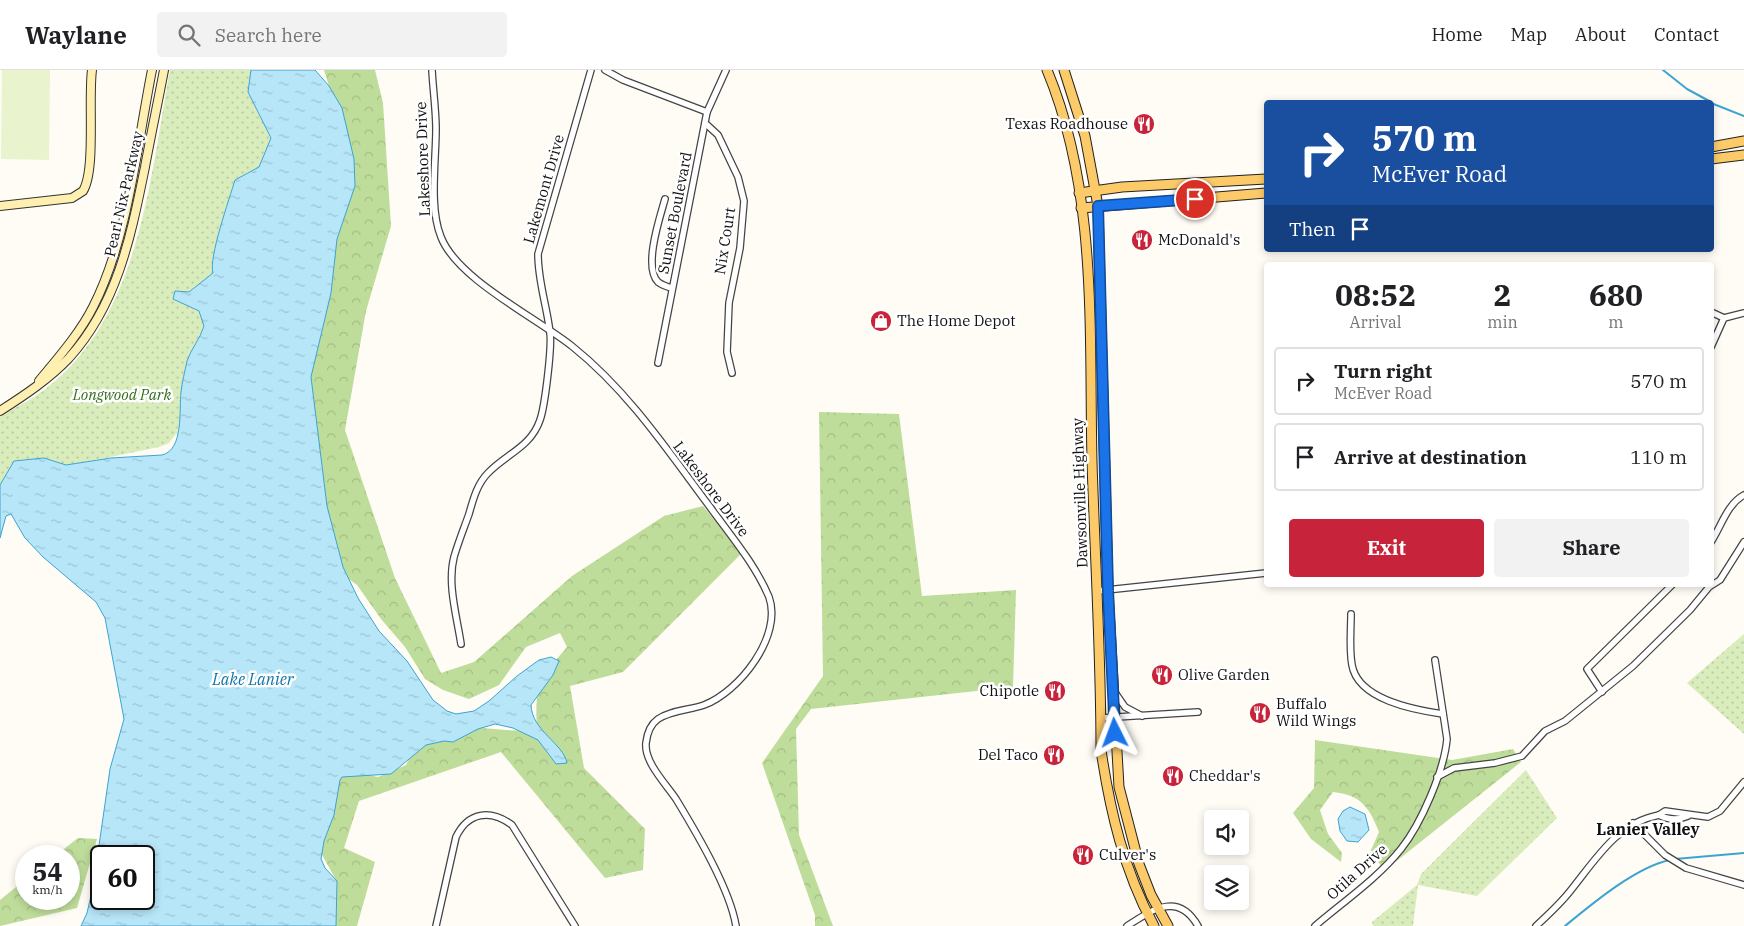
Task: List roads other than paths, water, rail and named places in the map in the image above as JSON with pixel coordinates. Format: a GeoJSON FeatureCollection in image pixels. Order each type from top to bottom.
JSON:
{"type":"FeatureCollection","features":[{"type":"Feature","properties":{"kind":"main road","name":"Dawsonville Highway"},"geometry":{"type":"LineString","coordinates":[[1048,70],[1066,125],[1081,208],[1089,328],[1101,750],[1114,823],[1125,859],[1154,926]]}},
{"type":"Feature","properties":{"kind":"main road","name":"Dawsonville Highway"},"geometry":{"type":"LineString","coordinates":[[1064,70],[1080,120],[1098,206],[1108,591],[1118,772],[1123,807],[1139,864],[1168,926]]}},
{"type":"Feature","properties":{"kind":"main road"},"geometry":{"type":"LineString","coordinates":[[1714,146],[1744,141]]}},
{"type":"Feature","properties":{"kind":"main road"},"geometry":{"type":"LineString","coordinates":[[1714,159],[1744,155]]}},
{"type":"Feature","properties":{"kind":"main road"},"geometry":{"type":"LineString","coordinates":[[1079,193],[1122,188],[1264,179]]}},
{"type":"Feature","properties":{"kind":"main road"},"geometry":{"type":"LineString","coordinates":[[1081,208],[1264,193]]}},
{"type":"Feature","properties":{"kind":"main road"},"geometry":{"type":"LineString","coordinates":[[1092,462],[1105,462]]}},
{"type":"Feature","properties":{"kind":"street"},"geometry":{"type":"LineString","coordinates":[[0,206],[72,198],[83,191],[90,170],[89,98],[92,70]]}},
{"type":"Feature","properties":{"kind":"street","name":"Pearl Nix Parkway"},"geometry":{"type":"LineString","coordinates":[[30,392],[62,352],[92,309],[107,277],[122,224],[152,70]]}},
{"type":"Feature","properties":{"kind":"street","name":"Pearl Nix Parkway"},"geometry":{"type":"LineString","coordinates":[[30,392],[56,370],[81,343],[104,308],[117,279],[130,243],[164,70]]}},
{"type":"Feature","properties":{"kind":"street","name":"Lakeshore Drive"},"geometry":{"type":"LineString","coordinates":[[432,70],[436,127],[436,205],[440,236],[451,255],[470,274],[550,330],[600,370],[630,403],[752,564],[769,598],[772,614],[769,630],[753,663],[734,688],[704,705],[661,717],[650,729],[646,746],[651,762],[676,800],[713,868],[729,902],[736,926]]}},
{"type":"Feature","properties":{"kind":"street","name":"Lakemont Drive"},"geometry":{"type":"LineString","coordinates":[[461,644],[452,587],[454,558],[482,480],[489,472],[521,449],[535,431],[540,419],[551,340],[538,273],[538,254],[591,70]]}},
{"type":"Feature","properties":{"kind":"street"},"geometry":{"type":"LineString","coordinates":[[605,70],[623,80],[707,112]]}},
{"type":"Feature","properties":{"kind":"street","name":"Sunset Boulevard"},"geometry":{"type":"LineString","coordinates":[[658,363],[707,112],[726,70]]}},
{"type":"Feature","properties":{"kind":"street","name":"Nix Court"},"geometry":{"type":"LineString","coordinates":[[705,123],[718,135],[738,177],[744,201],[740,248],[729,304],[727,352],[732,372]]}},
{"type":"Feature","properties":{"kind":"street"},"geometry":{"type":"LineString","coordinates":[[665,199],[654,244],[653,272],[658,281],[672,288]]}},
{"type":"Feature","properties":{"kind":"street"},"geometry":{"type":"LineString","coordinates":[[1714,313],[1724,318],[1744,313]]}},
{"type":"Feature","properties":{"kind":"street"},"geometry":{"type":"LineString","coordinates":[[1714,340],[1724,318]]}},
{"type":"Feature","properties":{"kind":"street"},"geometry":{"type":"LineString","coordinates":[[0,410],[30,392]]}},
{"type":"Feature","properties":{"kind":"street"},"geometry":{"type":"LineString","coordinates":[[1714,536],[1729,509],[1737,499],[1744,496]]}},
{"type":"Feature","properties":{"kind":"street"},"geometry":{"type":"LineString","coordinates":[[1714,584],[1720,580],[1744,542]]}},
{"type":"Feature","properties":{"kind":"street"},"geometry":{"type":"LineString","coordinates":[[1097,591],[1264,574]]}},
{"type":"Feature","properties":{"kind":"street"},"geometry":{"type":"LineString","coordinates":[[1602,692],[1587,669],[1670,587]]}},
{"type":"Feature","properties":{"kind":"street"},"geometry":{"type":"LineString","coordinates":[[1437,777],[1454,768],[1495,763],[1522,756],[1545,731],[1565,721],[1602,692],[1661,638],[1709,587]]}},
{"type":"Feature","properties":{"kind":"street"},"geometry":{"type":"LineString","coordinates":[[1351,614],[1352,665],[1356,677],[1378,696],[1391,702],[1423,711],[1443,714]]}},
{"type":"Feature","properties":{"kind":"street","name":"Otila Drive"},"geometry":{"type":"LineString","coordinates":[[1315,926],[1390,861],[1402,848],[1432,796],[1446,750],[1435,660]]}},
{"type":"Feature","properties":{"kind":"street"},"geometry":{"type":"LineString","coordinates":[[1112,687],[1125,707],[1142,716]]}},
{"type":"Feature","properties":{"kind":"street"},"geometry":{"type":"LineString","coordinates":[[1101,718],[1198,712]]}},
{"type":"Feature","properties":{"kind":"street"},"geometry":{"type":"LineString","coordinates":[[1536,926],[1569,892],[1606,846],[1633,823],[1665,811],[1688,816],[1708,817],[1720,811],[1744,782]]}},
{"type":"Feature","properties":{"kind":"street"},"geometry":{"type":"LineString","coordinates":[[436,926],[459,829],[468,821],[478,816],[488,815],[500,816],[512,825],[575,926]]}},
{"type":"Feature","properties":{"kind":"street"},"geometry":{"type":"LineString","coordinates":[[1633,823],[1665,855],[1686,868],[1744,885]]}},
{"type":"Feature","properties":{"kind":"street"},"geometry":{"type":"LineString","coordinates":[[1127,926],[1158,907],[1166,905],[1182,908],[1189,913],[1198,926]]}},
{"type":"Feature","properties":{"kind":"water","name":"Lake Lanier"},"geometry":{"type":"Polygon","coordinates":[[[251,70],[315,70],[329,86],[342,108],[354,159],[355,186],[337,239],[331,293],[311,377],[327,506],[343,567],[358,598],[379,631],[407,661],[433,700],[447,711],[456,714],[474,711],[539,660],[551,657],[559,661],[553,675],[531,705],[536,722],[560,749],[567,763],[556,764],[538,740],[513,728],[495,724],[478,729],[453,742],[444,741],[426,745],[391,774],[342,777],[334,815],[324,841],[321,859],[325,868],[337,881],[336,926],[81,926],[90,900],[90,910],[155,910],[155,845],[99,845],[110,769],[124,719],[105,618],[96,602],[43,557],[25,538],[11,514],[6,516],[0,538],[0,485],[14,461],[44,458],[66,465],[111,458],[162,455],[169,452],[174,445],[179,428],[181,392],[187,361],[204,326],[199,311],[173,299],[175,291],[189,292],[213,273],[212,266],[216,242],[235,180],[259,167],[271,138],[248,92],[251,70]]]}},
{"type":"Feature","properties":{"kind":"water"},"geometry":{"type":"Polygon","coordinates":[[[1350,807],[1365,814],[1369,830],[1358,842],[1347,841],[1340,831],[1338,819],[1343,811],[1350,807]]]}},
{"type":"Feature","properties":{"kind":"waterway"},"geometry":{"type":"LineString","coordinates":[[1663,70],[1687,89],[1707,100]]}},
{"type":"Feature","properties":{"kind":"waterway"},"geometry":{"type":"LineString","coordinates":[[1714,104],[1744,116]]}},
{"type":"Feature","properties":{"kind":"waterway"},"geometry":{"type":"LineString","coordinates":[[1675,859],[1744,853]]}},
{"type":"Feature","properties":{"kind":"waterway"},"geometry":{"type":"LineString","coordinates":[[1565,926],[1629,878],[1643,870],[1670,860]]}},
{"type":"Feature","properties":{"kind":"place","name":"Texas Roadhouse"},"geometry":{"type":"Point","coordinates":[1144,124]}},
{"type":"Feature","properties":{"kind":"place","name":"McDonald's"},"geometry":{"type":"Point","coordinates":[1142,240]}},
{"type":"Feature","properties":{"kind":"place","name":"The Home Depot"},"geometry":{"type":"Point","coordinates":[881,321]}},
{"type":"Feature","properties":{"kind":"place","name":"Olive Garden"},"geometry":{"type":"Point","coordinates":[1162,675]}},
{"type":"Feature","properties":{"kind":"place","name":"Chipotle"},"geometry":{"type":"Point","coordinates":[1055,691]}},
{"type":"Feature","properties":{"kind":"place","name":"Buffalo Wild Wings"},"geometry":{"type":"Point","coordinates":[1260,713]}},
{"type":"Feature","properties":{"kind":"place","name":"Del Taco"},"geometry":{"type":"Point","coordinates":[1054,755]}},
{"type":"Feature","properties":{"kind":"place","name":"Cheddar's"},"geometry":{"type":"Point","coordinates":[1173,776]}},
{"type":"Feature","properties":{"kind":"place","name":"Culver's"},"geometry":{"type":"Point","coordinates":[1083,855]}},
{"type":"Feature","properties":{"kind":"district","name":"Lanier Valley"},"geometry":{"type":"Point","coordinates":[1648,829]}},
{"type":"Feature","properties":{"kind":"park label","name":"Longwood Park"},"geometry":{"type":"Point","coordinates":[122,395]}}]}
